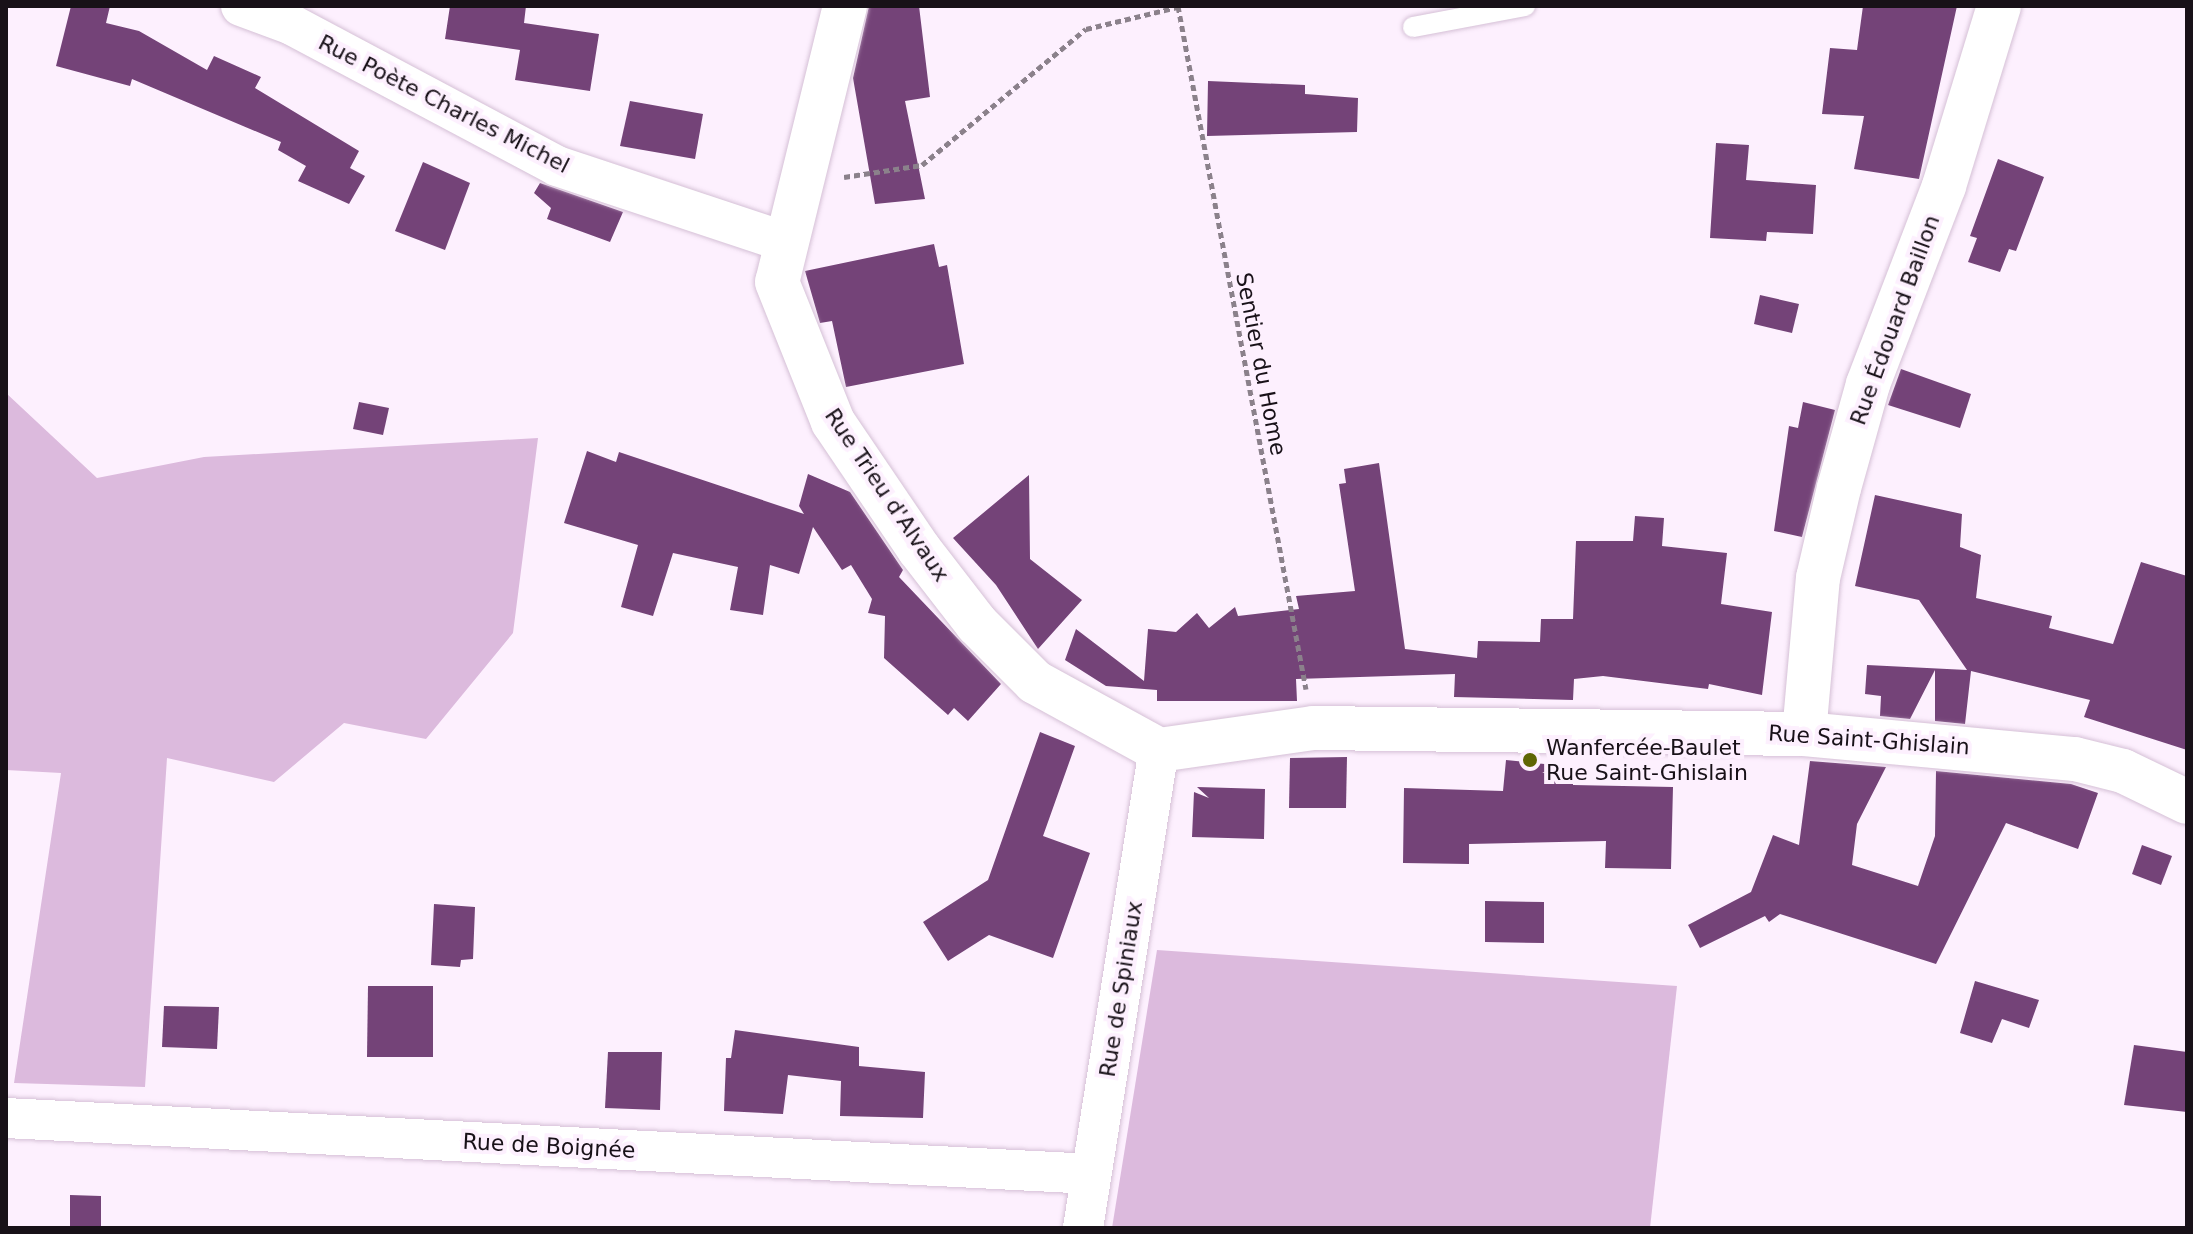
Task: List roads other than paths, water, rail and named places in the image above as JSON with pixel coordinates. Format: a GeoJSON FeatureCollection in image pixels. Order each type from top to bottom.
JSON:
{"type":"FeatureCollection","features":[{"type":"Feature","properties":{"kind":"main road","name":"Rue Trieu d'Alvaux"},"geometry":{"type":"LineString","coordinates":[[845,6],[798,184],[777,282],[833,422],[919,549],[977,624],[1035,682],[1159,750]]}},
{"type":"Feature","properties":{"kind":"main road","name":"Rue Édouard Baillon"},"geometry":{"type":"LineString","coordinates":[[1804,734],[1818,578],[1839,488],[1868,384],[1944,186],[1999,6]]}},
{"type":"Feature","properties":{"kind":"main road","name":"Rue Saint-Ghislain"},"geometry":{"type":"LineString","coordinates":[[1159,750],[1313,728],[1804,734],[2075,759],[2123,771],[2187,802]]}},
{"type":"Feature","properties":{"kind":"street","name":"Rue Poète Charles Michel"},"geometry":{"type":"LineString","coordinates":[[241,6],[292,25],[557,166],[785,242]]}},
{"type":"Feature","properties":{"kind":"street","name":"Rue de Spiniaux"},"geometry":{"type":"LineString","coordinates":[[1083,1228],[1159,750]]}},
{"type":"Feature","properties":{"kind":"street","name":"Rue de Boignée"},"geometry":{"type":"LineString","coordinates":[[6,1118],[1092,1174]]}},
{"type":"Feature","properties":{"kind":"lane"},"geometry":{"type":"LineString","coordinates":[[1413,27],[1525,6]]}},
{"type":"Feature","properties":{"kind":"place","name":"Wanfercée-Baulet Rue Saint-Ghislain"},"geometry":{"type":"Point","coordinates":[1530,760]}}]}
